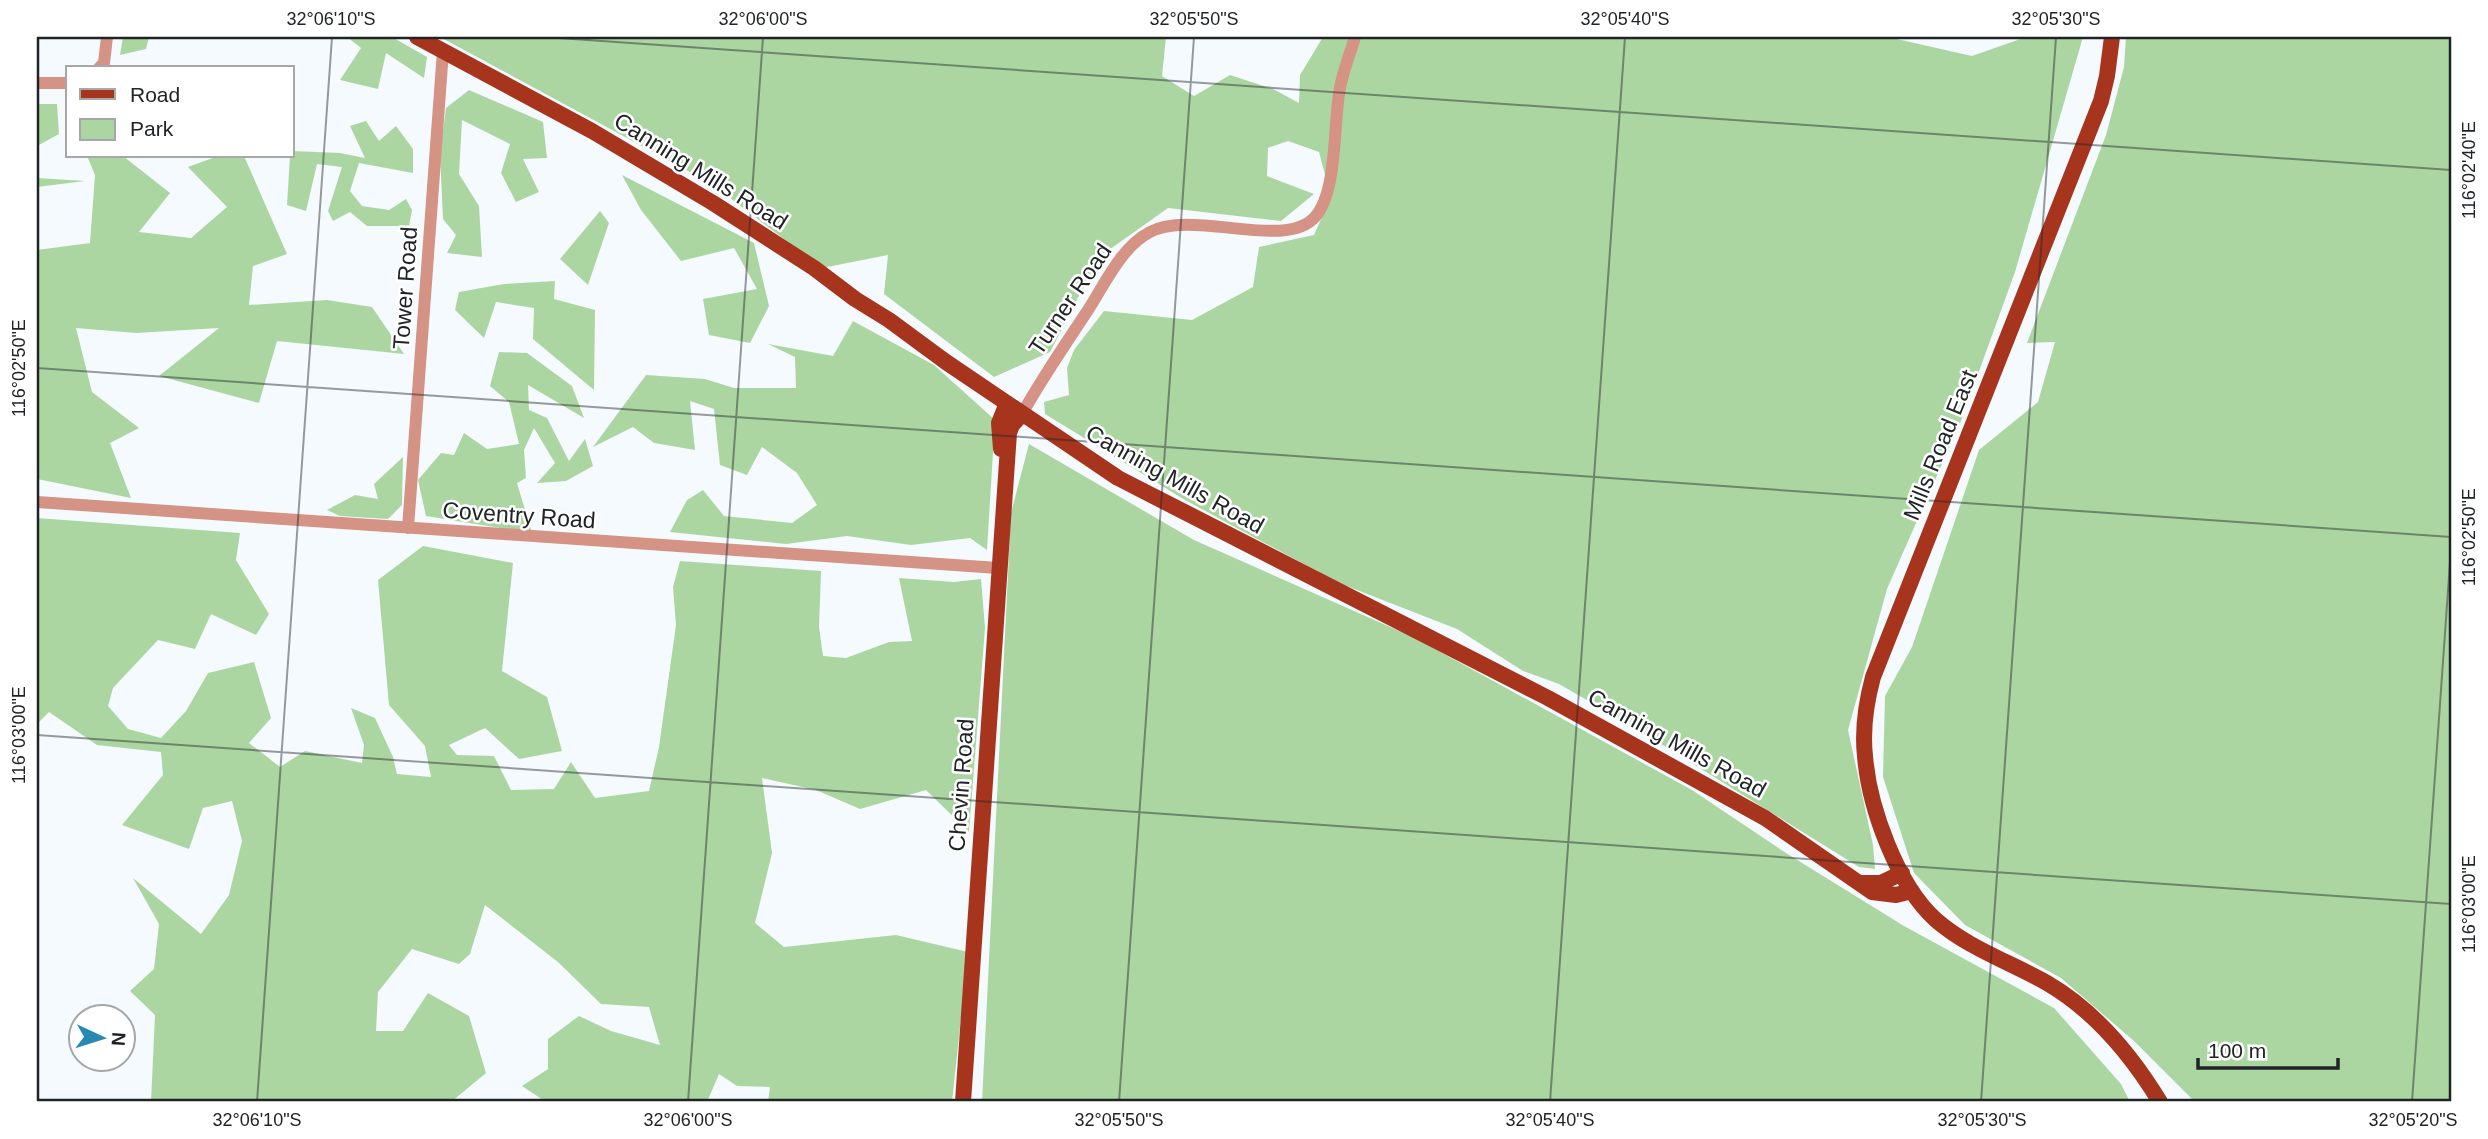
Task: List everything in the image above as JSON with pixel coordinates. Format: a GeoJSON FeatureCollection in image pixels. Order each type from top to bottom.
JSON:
{"type":"FeatureCollection","features":[{"type":"Feature","properties":{"kind":"main road","name":"Canning Mills Road"},"geometry":{"type":"LineString","coordinates":[[417,37],[592,131],[706,199],[814,268],[855,299],[1118,478],[1548,698],[1687,774],[1765,818],[1872,891],[1896,895],[1912,891]]}},
{"type":"Feature","properties":{"kind":"main road","name":"Mills Road East"},"geometry":{"type":"LineString","coordinates":[[1902,873],[1875,806],[1866,766],[1865,712],[1872,677],[2101,101],[2112,37]]}},
{"type":"Feature","properties":{"kind":"main road","name":"Chevin Road"},"geometry":{"type":"LineString","coordinates":[[1006,471],[999,423],[1007,402]]}},
{"type":"Feature","properties":{"kind":"main road","name":"Chevin Road"},"geometry":{"type":"LineString","coordinates":[[963,1102],[1009,433],[1022,414]]}},
{"type":"Feature","properties":{"kind":"main road"},"geometry":{"type":"LineString","coordinates":[[1861,883],[1881,883],[1902,873],[1931,915],[1955,933],[2047,983],[2083,1009],[2129,1058],[2160,1102]]}},
{"type":"Feature","properties":{"kind":"street"},"geometry":{"type":"LineString","coordinates":[[101,66],[104,63],[107,37]]}},
{"type":"Feature","properties":{"kind":"street","name":"Turner Road"},"geometry":{"type":"LineString","coordinates":[[1022,414],[1042,378],[1115,267],[1139,238],[1158,228],[1178,225],[1287,231],[1308,224],[1316,216],[1326,196],[1340,88],[1355,37]]}},
{"type":"Feature","properties":{"kind":"street","name":"Tower Road"},"geometry":{"type":"LineString","coordinates":[[408,528],[443,51]]}},
{"type":"Feature","properties":{"kind":"street"},"geometry":{"type":"LineString","coordinates":[[37,83],[66,83]]}},
{"type":"Feature","properties":{"kind":"street","name":"Coventry Road"},"geometry":{"type":"LineString","coordinates":[[37,502],[999,568]]}},
{"type":"Feature","properties":{"kind":"green space"},"geometry":{"type":"Polygon","coordinates":[[[123,37],[149,37],[146,49],[120,55],[123,37]]]}},
{"type":"Feature","properties":{"kind":"green space"},"geometry":{"type":"Polygon","coordinates":[[[347,37],[392,37],[427,57],[424,78],[386,53],[378,89],[340,80],[361,48],[347,37]]]}},
{"type":"Feature","properties":{"kind":"green space"},"geometry":{"type":"Polygon","coordinates":[[[440,37],[1166,37],[1162,76],[1194,96],[1230,75],[1273,89],[1299,103],[1300,75],[1323,37],[1888,37],[1972,56],[2026,37],[2083,37],[2015,272],[1961,421],[1887,589],[1848,730],[1873,845],[1875,869],[1859,867],[1632,726],[1559,684],[1523,671],[1457,629],[1339,583],[1185,500],[1045,414],[1044,402],[1069,395],[1067,368],[1074,350],[1104,311],[1192,320],[1253,287],[1259,247],[1314,235],[1331,197],[1319,152],[1288,141],[1268,148],[1267,176],[1314,194],[1281,221],[1168,208],[1099,257],[1050,352],[994,377],[884,294],[888,255],[822,268],[712,184],[440,37]]]}},
{"type":"Feature","properties":{"kind":"green space"},"geometry":{"type":"Polygon","coordinates":[[[2126,37],[2451,37],[2451,1102],[2195,1102],[2134,1041],[2061,978],[1965,925],[1914,873],[1883,777],[1885,696],[1912,647],[1979,450],[2038,402],[2055,342],[2027,343],[2106,135],[2124,67],[2126,37]]]}},
{"type":"Feature","properties":{"kind":"green space"},"geometry":{"type":"Polygon","coordinates":[[[469,90],[543,122],[547,158],[523,159],[539,192],[516,202],[501,173],[510,144],[462,120],[459,174],[479,206],[482,257],[447,253],[456,235],[443,219],[440,154],[446,108],[469,90]]]}},
{"type":"Feature","properties":{"kind":"green space"},"geometry":{"type":"Polygon","coordinates":[[[37,104],[57,104],[59,134],[37,146],[37,104]]]}},
{"type":"Feature","properties":{"kind":"green space"},"geometry":{"type":"Polygon","coordinates":[[[366,121],[379,141],[396,126],[413,149],[413,173],[359,163],[350,191],[362,206],[389,210],[406,199],[412,210],[409,226],[367,226],[350,212],[333,221],[328,211],[342,167],[317,164],[306,211],[287,205],[290,158],[294,158],[294,151],[340,153],[365,158],[350,126],[366,121]]]}},
{"type":"Feature","properties":{"kind":"green space"},"geometry":{"type":"Polygon","coordinates":[[[88,158],[126,158],[170,193],[139,232],[191,238],[227,207],[188,167],[213,158],[245,158],[287,254],[253,266],[249,305],[327,300],[372,307],[404,354],[277,341],[259,403],[159,376],[219,328],[136,333],[76,328],[92,392],[139,428],[110,443],[131,498],[37,479],[37,250],[90,243],[95,175],[88,158]]]}},
{"type":"Feature","properties":{"kind":"green space"},"geometry":{"type":"Polygon","coordinates":[[[622,175],[754,243],[769,306],[750,343],[709,335],[703,299],[757,289],[734,248],[681,261],[641,210],[622,175]]]}},
{"type":"Feature","properties":{"kind":"green space"},"geometry":{"type":"Polygon","coordinates":[[[37,178],[85,181],[37,187],[37,178]]]}},
{"type":"Feature","properties":{"kind":"green space"},"geometry":{"type":"Polygon","coordinates":[[[600,211],[609,223],[588,285],[560,259],[600,211]]]}},
{"type":"Feature","properties":{"kind":"green space"},"geometry":{"type":"Polygon","coordinates":[[[555,281],[554,299],[595,310],[594,390],[533,339],[534,308],[496,302],[484,338],[455,310],[459,292],[504,284],[555,281]]]}},
{"type":"Feature","properties":{"kind":"green space"},"geometry":{"type":"Polygon","coordinates":[[[853,321],[934,365],[995,420],[987,550],[970,538],[911,545],[847,536],[786,544],[670,532],[687,500],[703,490],[724,516],[792,523],[817,505],[797,473],[762,447],[747,475],[720,465],[714,409],[690,401],[695,450],[654,443],[633,427],[593,447],[646,375],[705,379],[734,388],[796,388],[795,357],[768,344],[833,356],[853,321]]]}},
{"type":"Feature","properties":{"kind":"green space"},"geometry":{"type":"Polygon","coordinates":[[[499,352],[527,353],[572,386],[584,418],[528,385],[529,410],[547,418],[569,461],[585,439],[593,466],[566,481],[537,483],[555,463],[534,428],[524,450],[526,478],[517,483],[532,533],[426,516],[418,480],[441,453],[454,455],[464,433],[487,449],[519,444],[509,402],[490,386],[499,352]]]}},
{"type":"Feature","properties":{"kind":"green space"},"geometry":{"type":"Polygon","coordinates":[[[1029,444],[1194,540],[1415,638],[1692,790],[1786,853],[1904,926],[2054,1008],[2121,1084],[2130,1102],[982,1102],[1011,513],[1029,444]]]}},
{"type":"Feature","properties":{"kind":"green space"},"geometry":{"type":"Polygon","coordinates":[[[403,457],[402,505],[388,519],[340,516],[327,510],[355,495],[378,499],[374,484],[403,457]]]}},
{"type":"Feature","properties":{"kind":"green space"},"geometry":{"type":"Polygon","coordinates":[[[37,518],[240,533],[236,560],[269,614],[256,635],[211,614],[195,649],[158,640],[113,688],[108,706],[128,729],[161,738],[186,711],[208,673],[254,662],[271,718],[249,743],[280,767],[305,751],[362,763],[364,745],[351,708],[375,718],[393,757],[397,774],[431,777],[425,746],[389,705],[378,580],[423,546],[513,563],[502,671],[547,697],[562,751],[519,759],[485,728],[449,745],[457,755],[494,756],[511,790],[554,789],[571,762],[595,798],[649,791],[659,747],[676,625],[673,587],[680,561],[821,571],[819,627],[823,656],[846,658],[889,642],[912,641],[899,578],[954,582],[981,579],[985,628],[969,832],[926,790],[860,809],[816,790],[762,778],[772,853],[755,923],[784,947],[896,935],[968,952],[952,1102],[768,1102],[770,1087],[737,1086],[719,1074],[707,1102],[546,1102],[522,1086],[548,1069],[548,1039],[579,1016],[611,1031],[660,1045],[649,1007],[601,1004],[558,962],[485,905],[470,954],[459,964],[412,949],[378,992],[376,1031],[403,1031],[428,993],[469,1016],[486,1073],[451,1102],[151,1102],[155,1015],[130,991],[154,969],[159,924],[133,878],[201,934],[229,895],[242,841],[232,801],[203,808],[189,849],[122,825],[163,775],[161,752],[97,745],[49,712],[37,724],[37,518]]]}}]}
